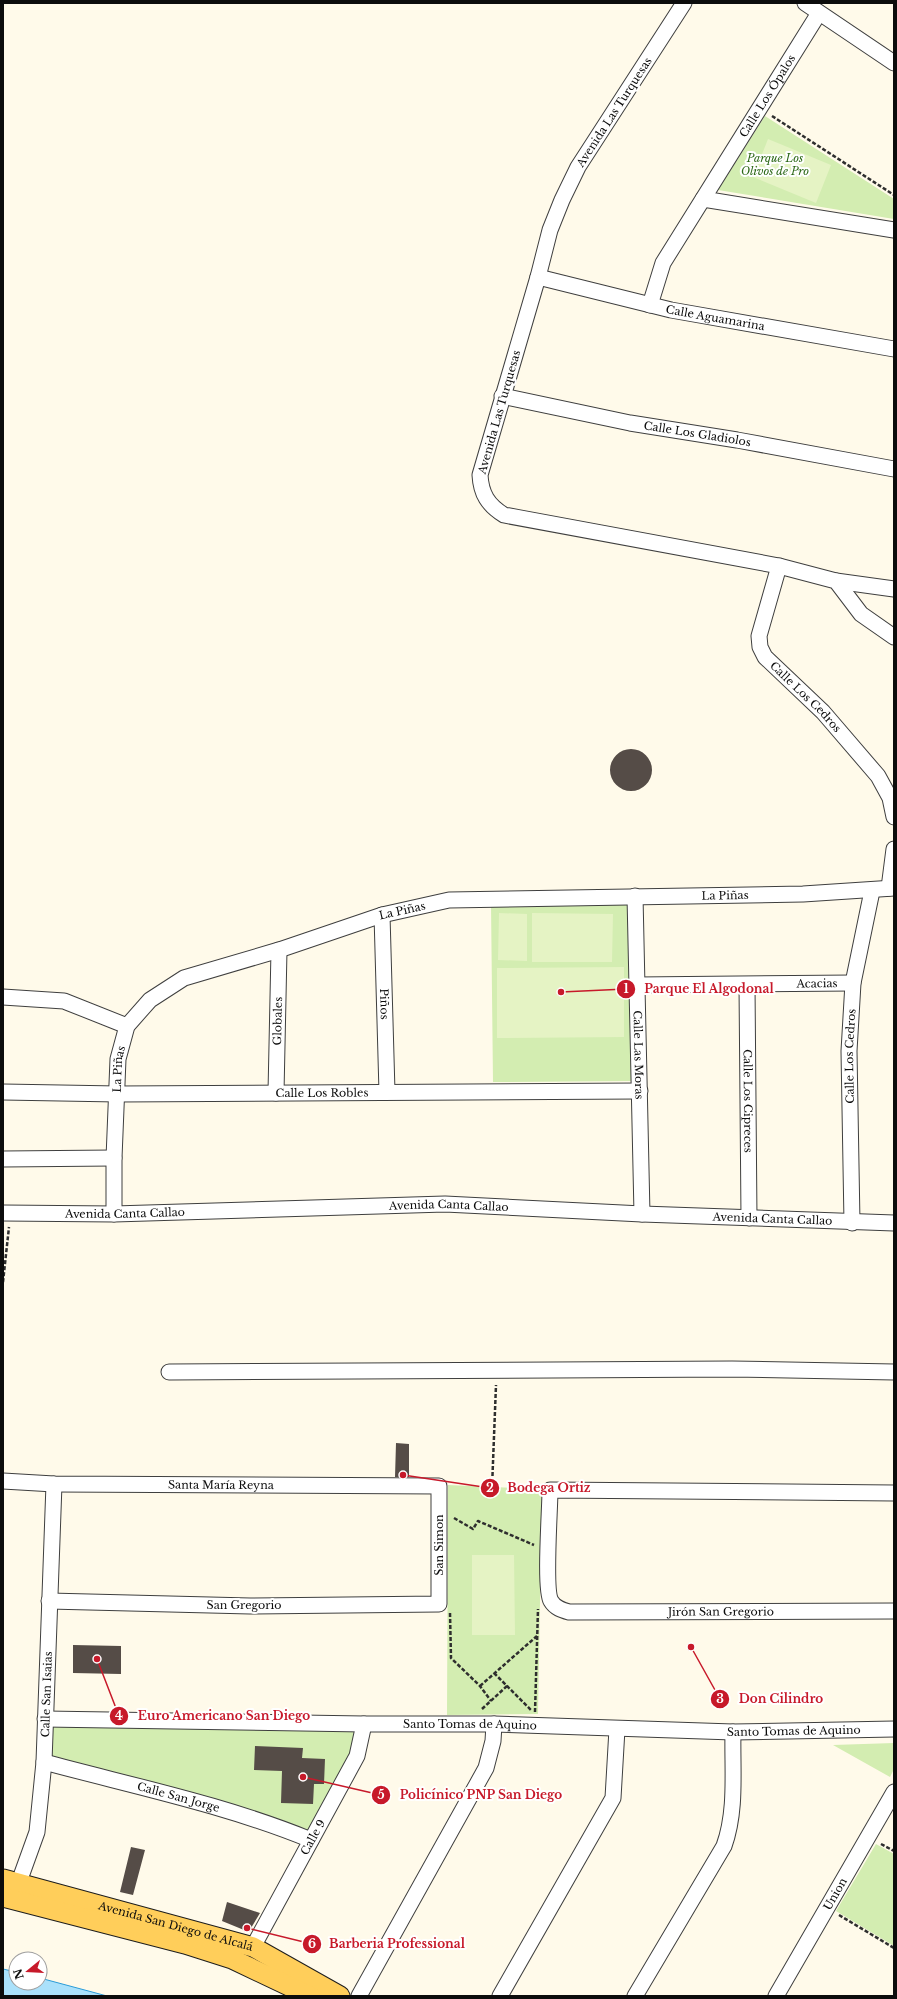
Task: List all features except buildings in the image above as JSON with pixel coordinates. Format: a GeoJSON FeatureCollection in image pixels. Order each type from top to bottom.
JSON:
{"type":"FeatureCollection","features":[{"type":"Feature","properties":{"kind":"main road","name":"Avenida San Diego de Alcalá"},"geometry":{"type":"LineString","coordinates":[[10,1889],[253,1947],[340,1996]]}},
{"type":"Feature","properties":{"kind":"main road","name":"Avenida San Diego de Alcalá"},"geometry":{"type":"LineString","coordinates":[[10,1889],[232,1959],[310,1996]]}},
{"type":"Feature","properties":{"kind":"street","name":"Avenida Las Turquesas"},"geometry":{"type":"LineString","coordinates":[[684,3],[578,167],[562,200],[550,230],[538,277],[502,396],[480,475],[480,487],[485,498],[493,508],[515,518],[779,566],[836,581],[894,589]]}},
{"type":"Feature","properties":{"kind":"street"},"geometry":{"type":"LineString","coordinates":[[805,3],[894,63]]}},
{"type":"Feature","properties":{"kind":"street","name":"Calle Los Ópalos"},"geometry":{"type":"LineString","coordinates":[[650,305],[663,263],[820,13]]}},
{"type":"Feature","properties":{"kind":"street"},"geometry":{"type":"LineString","coordinates":[[703,199],[894,230]]}},
{"type":"Feature","properties":{"kind":"street","name":"Calle Aguamarina"},"geometry":{"type":"LineString","coordinates":[[538,277],[670,310],[894,349]]}},
{"type":"Feature","properties":{"kind":"street","name":"Calle Los Gladiolos"},"geometry":{"type":"LineString","coordinates":[[502,396],[630,423],[737,440],[894,469]]}},
{"type":"Feature","properties":{"kind":"street","name":"Calle Los Cedros"},"geometry":{"type":"LineString","coordinates":[[779,566],[759,636],[760,647],[765,657],[823,712],[878,776],[890,798],[894,817]]}},
{"type":"Feature","properties":{"kind":"street"},"geometry":{"type":"LineString","coordinates":[[836,581],[862,614],[894,637]]}},
{"type":"Feature","properties":{"kind":"street"},"geometry":{"type":"LineString","coordinates":[[892,888],[894,849]]}},
{"type":"Feature","properties":{"kind":"street","name":"La Piñas"},"geometry":{"type":"LineString","coordinates":[[114,1214],[114,1158],[118,1094],[118,1059],[127,1026],[150,1000],[184,978],[279,950],[382,915],[449,900],[803,894],[872,891],[892,888]]}},
{"type":"Feature","properties":{"kind":"street","name":"Calle Los Cedros"},"geometry":{"type":"LineString","coordinates":[[852,1223],[849,1051],[853,983],[872,891]]}},
{"type":"Feature","properties":{"kind":"street","name":"Calle Las Moras"},"geometry":{"type":"LineString","coordinates":[[635,896],[642,1214]]}},
{"type":"Feature","properties":{"kind":"street","name":"Piños"},"geometry":{"type":"LineString","coordinates":[[382,915],[387,1092]]}},
{"type":"Feature","properties":{"kind":"street","name":"Globales"},"geometry":{"type":"LineString","coordinates":[[276,1093],[279,950]]}},
{"type":"Feature","properties":{"kind":"street","name":"Acacias"},"geometry":{"type":"LineString","coordinates":[[637,986],[853,983]]}},
{"type":"Feature","properties":{"kind":"street","name":"Calle Los Cipreces"},"geometry":{"type":"LineString","coordinates":[[748,985],[749,1218]]}},
{"type":"Feature","properties":{"kind":"street"},"geometry":{"type":"LineString","coordinates":[[3,997],[64,1001],[127,1026]]}},
{"type":"Feature","properties":{"kind":"street","name":"Calle Los Robles"},"geometry":{"type":"LineString","coordinates":[[3,1092],[118,1094],[640,1091]]}},
{"type":"Feature","properties":{"kind":"street"},"geometry":{"type":"LineString","coordinates":[[3,1159],[114,1158]]}},
{"type":"Feature","properties":{"kind":"street","name":"Avenida Canta Callao"},"geometry":{"type":"LineString","coordinates":[[7,1213],[114,1214],[444,1204],[852,1223],[894,1223]]}},
{"type":"Feature","properties":{"kind":"street"},"geometry":{"type":"LineString","coordinates":[[169,1372],[287,1373],[497,1369],[732,1369],[894,1372]]}},
{"type":"Feature","properties":{"kind":"street","name":"Santa María Reyna"},"geometry":{"type":"LineString","coordinates":[[3,1481],[54,1484],[439,1486]]}},
{"type":"Feature","properties":{"kind":"street","name":"Calle San Isaias"},"geometry":{"type":"LineString","coordinates":[[10,1889],[37,1832],[44,1762],[54,1484]]}},
{"type":"Feature","properties":{"kind":"street","name":"San Simon"},"geometry":{"type":"LineString","coordinates":[[439,1486],[445,1608]]}},
{"type":"Feature","properties":{"kind":"street","name":"Jirón San Gregorio"},"geometry":{"type":"LineString","coordinates":[[894,1493],[550,1490],[548,1591],[552,1602],[560,1609],[569,1612],[894,1611]]}},
{"type":"Feature","properties":{"kind":"street","name":"San Gregorio"},"geometry":{"type":"LineString","coordinates":[[50,1601],[250,1606],[445,1608]]}},
{"type":"Feature","properties":{"kind":"street","name":"Santo Tomas de Aquino"},"geometry":{"type":"LineString","coordinates":[[45,1719],[364,1724],[494,1724],[733,1732],[894,1729]]}},
{"type":"Feature","properties":{"kind":"street","name":"Calle 9"},"geometry":{"type":"LineString","coordinates":[[253,1947],[357,1756],[364,1724]]}},
{"type":"Feature","properties":{"kind":"street"},"geometry":{"type":"LineString","coordinates":[[359,1996],[486,1768],[493,1741],[494,1724]]}},
{"type":"Feature","properties":{"kind":"street"},"geometry":{"type":"LineString","coordinates":[[500,1996],[613,1798],[617,1729]]}},
{"type":"Feature","properties":{"kind":"street"},"geometry":{"type":"LineString","coordinates":[[635,1996],[724,1846],[729,1831],[732,1814],[733,1732]]}},
{"type":"Feature","properties":{"kind":"street","name":"Calle San Jorge"},"geometry":{"type":"LineString","coordinates":[[44,1762],[206,1805],[311,1840]]}},
{"type":"Feature","properties":{"kind":"street","name":"Union"},"geometry":{"type":"LineString","coordinates":[[776,1996],[894,1792]]}},
{"type":"Feature","properties":{"kind":"path"},"geometry":{"type":"LineString","coordinates":[[760,108],[894,195]]}},
{"type":"Feature","properties":{"kind":"path"},"geometry":{"type":"LineString","coordinates":[[3,1282],[7,1213]]}},
{"type":"Feature","properties":{"kind":"path"},"geometry":{"type":"LineString","coordinates":[[492,1488],[497,1369]]}},
{"type":"Feature","properties":{"kind":"path"},"geometry":{"type":"LineString","coordinates":[[439,1510],[473,1529],[478,1521],[539,1547]]}},
{"type":"Feature","properties":{"kind":"path"},"geometry":{"type":"LineString","coordinates":[[445,1608],[451,1658],[480,1686],[491,1701]]}},
{"type":"Feature","properties":{"kind":"path"},"geometry":{"type":"LineString","coordinates":[[480,1686],[537,1636]]}},
{"type":"Feature","properties":{"kind":"path"},"geometry":{"type":"LineString","coordinates":[[494,1673],[531,1710]]}},
{"type":"Feature","properties":{"kind":"path"},"geometry":{"type":"LineString","coordinates":[[486,1705],[507,1686]]}},
{"type":"Feature","properties":{"kind":"path"},"geometry":{"type":"LineString","coordinates":[[827,1908],[894,1948]]}},
{"type":"Feature","properties":{"kind":"green space","name":"Parque Los Olivos de Pro"},"geometry":{"type":"Polygon","coordinates":[[[765,116],[894,199],[894,219],[718,190],[765,116]]]}},
{"type":"Feature","properties":{"kind":"green space"},"geometry":{"type":"Polygon","coordinates":[[[768,139],[831,165],[816,203],[753,177],[768,139]]]}},
{"type":"Feature","properties":{"kind":"green space"},"geometry":{"type":"Polygon","coordinates":[[[629,902],[631,1081],[493,1082],[491,904],[629,902]]]}},
{"type":"Feature","properties":{"kind":"green space"},"geometry":{"type":"Polygon","coordinates":[[[499,913],[527,914],[527,961],[498,960],[499,913]]]}},
{"type":"Feature","properties":{"kind":"green space"},"geometry":{"type":"Polygon","coordinates":[[[532,913],[613,914],[612,962],[532,962],[532,913]]]}},
{"type":"Feature","properties":{"kind":"green space"},"geometry":{"type":"Polygon","coordinates":[[[624,967],[624,1037],[497,1038],[497,968],[624,967]]]}},
{"type":"Feature","properties":{"kind":"green space"},"geometry":{"type":"Polygon","coordinates":[[[448,1485],[542,1489],[538,1714],[447,1715],[448,1485]]]}},
{"type":"Feature","properties":{"kind":"green space"},"geometry":{"type":"Polygon","coordinates":[[[472,1555],[514,1555],[515,1635],[472,1635],[472,1555]]]}},
{"type":"Feature","properties":{"kind":"green space"},"geometry":{"type":"Polygon","coordinates":[[[50,1724],[358,1729],[351,1755],[310,1834],[49,1759],[50,1724]]]}},
{"type":"Feature","properties":{"kind":"green space"},"geometry":{"type":"Polygon","coordinates":[[[894,1743],[894,1769],[890,1777],[833,1745],[894,1743]]]}},
{"type":"Feature","properties":{"kind":"green space"},"geometry":{"type":"Polygon","coordinates":[[[876,1844],[894,1854],[894,1946],[836,1911],[876,1844]]]}},
{"type":"Feature","properties":{"kind":"water"},"geometry":{"type":"Polygon","coordinates":[[[3,1969],[8,1970],[8,1991],[48,1991],[48,1980],[107,1996],[3,1996],[3,1969]]]}},
{"type":"Feature","properties":{"kind":"place","name":"Parque El Algodonal"},"geometry":{"type":"Point","coordinates":[561,992]}},
{"type":"Feature","properties":{"kind":"place","name":"Bodega Ortiz"},"geometry":{"type":"Point","coordinates":[403,1475]}},
{"type":"Feature","properties":{"kind":"place","name":"Don Cilindro"},"geometry":{"type":"Point","coordinates":[691,1647]}},
{"type":"Feature","properties":{"kind":"place","name":"Euro Americano San Diego"},"geometry":{"type":"Point","coordinates":[97,1659]}},
{"type":"Feature","properties":{"kind":"place","name":"Policínico PNP San Diego"},"geometry":{"type":"Point","coordinates":[303,1777]}},
{"type":"Feature","properties":{"kind":"place","name":"Barberia Professional"},"geometry":{"type":"Point","coordinates":[247,1928]}}]}
